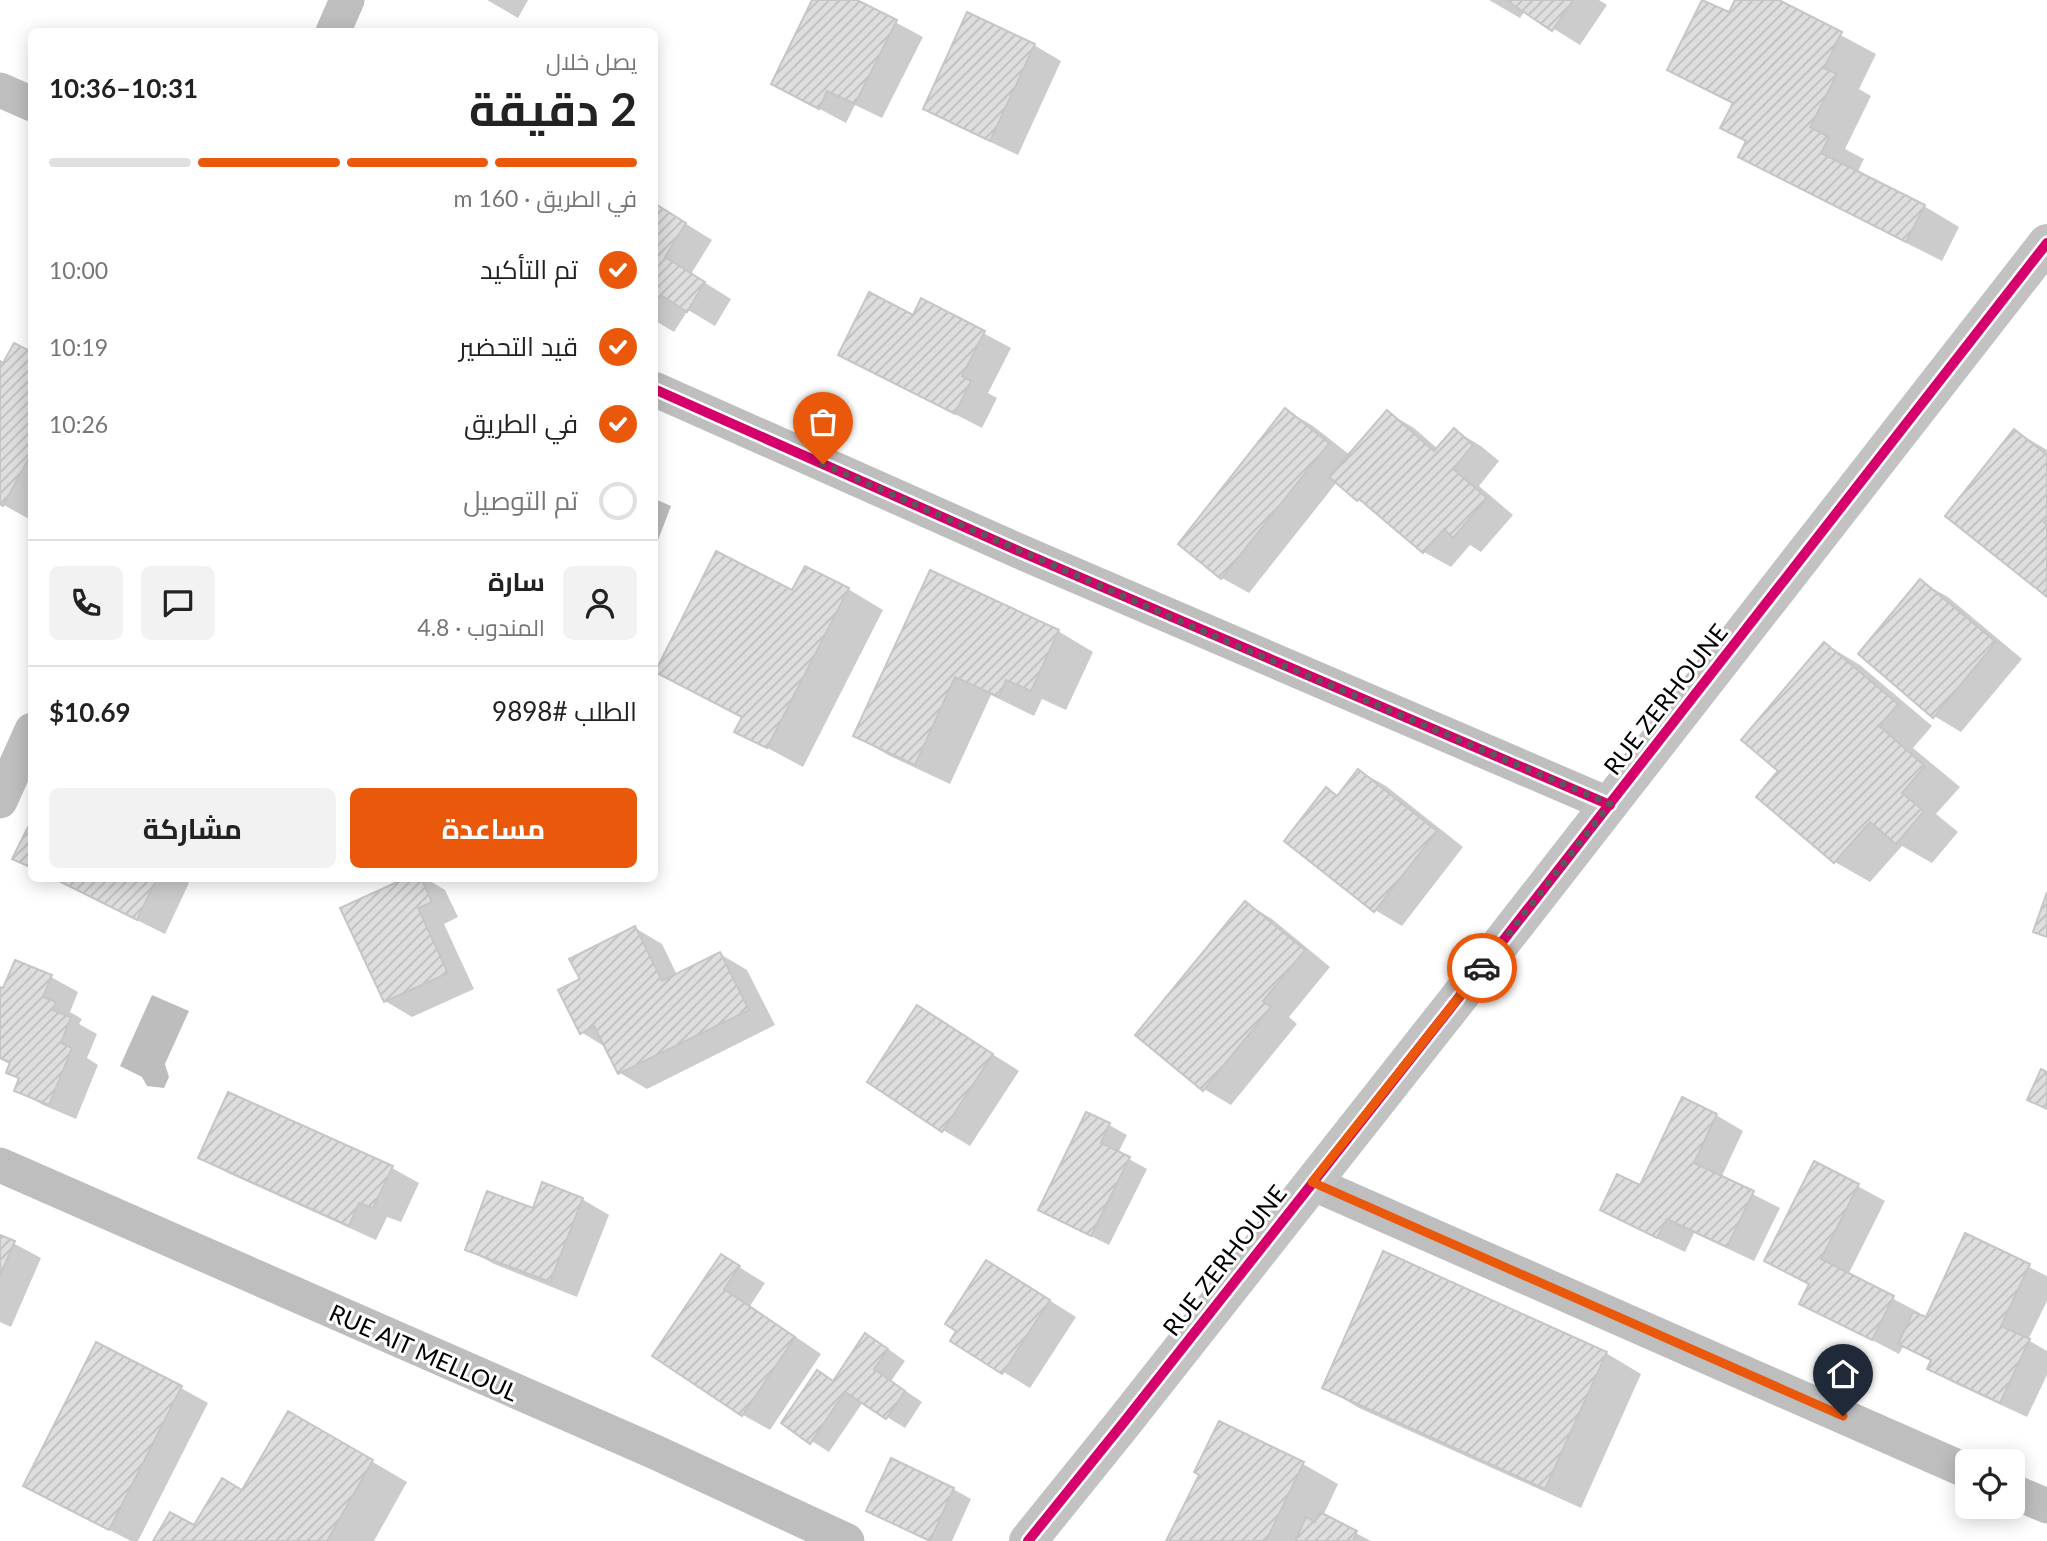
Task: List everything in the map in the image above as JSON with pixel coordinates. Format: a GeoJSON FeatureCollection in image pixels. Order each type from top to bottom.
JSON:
{"type":"FeatureCollection","features":[{"type":"Feature","properties":{"kind":"street"},"geometry":{"type":"LineString","coordinates":[[335,28],[347,0]]}},
{"type":"Feature","properties":{"kind":"street"},"geometry":{"type":"LineString","coordinates":[[0,90],[28,102]]}},
{"type":"Feature","properties":{"kind":"street","name":"RUE ZERHOUNE"},"geometry":{"type":"LineString","coordinates":[[1028,1541],[1610,804],[2047,243]]}},
{"type":"Feature","properties":{"kind":"street"},"geometry":{"type":"LineString","coordinates":[[658,391],[1123,596],[1610,804]]}},
{"type":"Feature","properties":{"kind":"street"},"geometry":{"type":"LineString","coordinates":[[0,801],[28,739]]}},
{"type":"Feature","properties":{"kind":"street","name":"RUE AIT MELLOUL"},"geometry":{"type":"LineString","coordinates":[[0,1164],[654,1452],[847,1541]]}},
{"type":"Feature","properties":{"kind":"street"},"geometry":{"type":"LineString","coordinates":[[1312,1182],[1955,1466]]}},
{"type":"Feature","properties":{"kind":"shaded area"},"geometry":{"type":"Polygon","coordinates":[[[658,500],[671,506],[658,540],[658,500]]]}},
{"type":"Feature","properties":{"kind":"shaded area"},"geometry":{"type":"Polygon","coordinates":[[[152,995],[189,1011],[165,1064],[169,1077],[164,1088],[147,1086],[142,1077],[120,1066],[152,995]]]}},
{"type":"Feature","properties":{"kind":"building"},"geometry":{"type":"Polygon","coordinates":[[[812,0],[857,0],[897,20],[855,104],[827,91],[819,109],[771,84],[812,0]]]}},
{"type":"Feature","properties":{"kind":"building"},"geometry":{"type":"Polygon","coordinates":[[[1506,0],[1573,0],[1552,31],[1506,0]]]}},
{"type":"Feature","properties":{"kind":"building"},"geometry":{"type":"Polygon","coordinates":[[[1702,0],[1729,12],[1735,0],[1779,0],[1842,32],[1824,68],[1837,74],[1810,127],[1829,137],[1821,153],[1925,205],[1906,242],[1738,157],[1746,141],[1720,128],[1733,103],[1667,70],[1702,0]]]}},
{"type":"Feature","properties":{"kind":"building"},"geometry":{"type":"Polygon","coordinates":[[[967,12],[1035,44],[990,141],[923,109],[967,12]]]}},
{"type":"Feature","properties":{"kind":"building"},"geometry":{"type":"Polygon","coordinates":[[[658,206],[686,223],[665,257],[705,282],[687,312],[661,295],[658,299],[658,206]]]}},
{"type":"Feature","properties":{"kind":"building"},"geometry":{"type":"Polygon","coordinates":[[[869,292],[913,315],[921,298],[985,331],[962,376],[971,381],[955,414],[838,355],[869,292]]]}},
{"type":"Feature","properties":{"kind":"building"},"geometry":{"type":"Polygon","coordinates":[[[14,343],[28,350],[28,459],[3,506],[0,504],[0,361],[3,363],[14,343]]]}},
{"type":"Feature","properties":{"kind":"building"},"geometry":{"type":"Polygon","coordinates":[[[1285,408],[1329,443],[1221,579],[1178,544],[1285,408]]]}},
{"type":"Feature","properties":{"kind":"building"},"geometry":{"type":"Polygon","coordinates":[[[1387,410],[1434,451],[1454,428],[1473,445],[1453,469],[1487,498],[1453,538],[1444,529],[1423,553],[1329,477],[1387,410]]]}},
{"type":"Feature","properties":{"kind":"building"},"geometry":{"type":"Polygon","coordinates":[[[2014,429],[2047,455],[2047,518],[2044,522],[2047,525],[2047,597],[1945,516],[2014,429]]]}},
{"type":"Feature","properties":{"kind":"building"},"geometry":{"type":"Polygon","coordinates":[[[716,551],[792,590],[805,566],[849,588],[767,748],[734,732],[742,717],[658,674],[658,666],[716,551]]]}},
{"type":"Feature","properties":{"kind":"building"},"geometry":{"type":"Polygon","coordinates":[[[930,570],[1059,630],[1031,691],[1006,680],[999,697],[955,677],[915,765],[853,736],[930,570]]]}},
{"type":"Feature","properties":{"kind":"building"},"geometry":{"type":"Polygon","coordinates":[[[1920,579],[1996,642],[1933,718],[1858,654],[1920,579]]]}},
{"type":"Feature","properties":{"kind":"building"},"geometry":{"type":"Polygon","coordinates":[[[1824,642],[1898,704],[1879,726],[1925,766],[1902,793],[1924,811],[1896,844],[1870,822],[1834,863],[1756,797],[1778,771],[1741,740],[1824,642]]]}},
{"type":"Feature","properties":{"kind":"building"},"geometry":{"type":"Polygon","coordinates":[[[1358,769],[1437,831],[1374,912],[1284,841],[1326,787],[1337,796],[1358,769]]]}},
{"type":"Feature","properties":{"kind":"building"},"geometry":{"type":"Polygon","coordinates":[[[28,827],[28,866],[12,859],[28,827]]]}},
{"type":"Feature","properties":{"kind":"building"},"geometry":{"type":"Polygon","coordinates":[[[61,882],[155,882],[137,920],[61,882]]]}},
{"type":"Feature","properties":{"kind":"building"},"geometry":{"type":"Polygon","coordinates":[[[397,882],[423,882],[432,902],[418,908],[448,973],[384,1002],[340,908],[397,882]]]}},
{"type":"Feature","properties":{"kind":"building"},"geometry":{"type":"Polygon","coordinates":[[[2047,892],[2047,937],[2033,932],[2047,892]]]}},
{"type":"Feature","properties":{"kind":"building"},"geometry":{"type":"Polygon","coordinates":[[[1245,901],[1305,950],[1263,1001],[1271,1007],[1203,1091],[1135,1035],[1245,901]]]}},
{"type":"Feature","properties":{"kind":"building"},"geometry":{"type":"Polygon","coordinates":[[[635,926],[662,981],[720,952],[749,1010],[618,1074],[594,1026],[580,1034],[558,990],[580,979],[569,959],[635,926]]]}},
{"type":"Feature","properties":{"kind":"building"},"geometry":{"type":"Polygon","coordinates":[[[15,960],[52,975],[43,997],[56,1002],[52,1010],[71,1017],[61,1043],[72,1048],[49,1105],[14,1091],[19,1078],[6,1073],[10,1062],[0,1058],[0,987],[3,988],[15,960]]]}},
{"type":"Feature","properties":{"kind":"building"},"geometry":{"type":"Polygon","coordinates":[[[917,1005],[993,1054],[942,1132],[867,1082],[917,1005]]]}},
{"type":"Feature","properties":{"kind":"building"},"geometry":{"type":"Polygon","coordinates":[[[2041,1069],[2047,1072],[2047,1109],[2027,1100],[2041,1069]]]}},
{"type":"Feature","properties":{"kind":"building"},"geometry":{"type":"Polygon","coordinates":[[[228,1092],[393,1166],[373,1208],[359,1203],[349,1226],[198,1158],[228,1092]]]}},
{"type":"Feature","properties":{"kind":"building"},"geometry":{"type":"Polygon","coordinates":[[[1682,1097],[1717,1114],[1694,1163],[1754,1191],[1727,1247],[1667,1219],[1657,1238],[1600,1210],[1617,1174],[1640,1185],[1682,1097]]]}},
{"type":"Feature","properties":{"kind":"building"},"geometry":{"type":"Polygon","coordinates":[[[1086,1112],[1110,1123],[1101,1143],[1130,1157],[1091,1236],[1038,1210],[1086,1112]]]}},
{"type":"Feature","properties":{"kind":"building"},"geometry":{"type":"Polygon","coordinates":[[[1814,1161],[1859,1184],[1821,1259],[1894,1296],[1872,1340],[1799,1304],[1809,1284],[1764,1261],[1814,1161]]]}},
{"type":"Feature","properties":{"kind":"building"},"geometry":{"type":"Polygon","coordinates":[[[542,1182],[583,1198],[550,1282],[465,1250],[487,1191],[533,1208],[542,1182]]]}},
{"type":"Feature","properties":{"kind":"building"},"geometry":{"type":"Polygon","coordinates":[[[1965,1233],[2030,1264],[2001,1326],[2030,1339],[2000,1403],[1927,1369],[1931,1360],[1898,1344],[1913,1312],[1926,1317],[1965,1233]]]}},
{"type":"Feature","properties":{"kind":"building"},"geometry":{"type":"Polygon","coordinates":[[[0,1235],[15,1241],[0,1276],[0,1235]]]}},
{"type":"Feature","properties":{"kind":"building"},"geometry":{"type":"Polygon","coordinates":[[[1383,1251],[1607,1352],[1545,1489],[1322,1388],[1383,1251]]]}},
{"type":"Feature","properties":{"kind":"building"},"geometry":{"type":"Polygon","coordinates":[[[721,1254],[740,1266],[724,1289],[795,1337],[742,1416],[652,1356],[721,1254]]]}},
{"type":"Feature","properties":{"kind":"building"},"geometry":{"type":"Polygon","coordinates":[[[986,1260],[1050,1300],[1002,1374],[950,1341],[956,1331],[945,1324],[986,1260]]]}},
{"type":"Feature","properties":{"kind":"building"},"geometry":{"type":"Polygon","coordinates":[[[865,1333],[888,1349],[874,1369],[905,1391],[886,1419],[845,1392],[810,1444],[781,1423],[817,1370],[833,1381],[865,1333]]]}},
{"type":"Feature","properties":{"kind":"building"},"geometry":{"type":"Polygon","coordinates":[[[96,1342],[182,1386],[109,1530],[23,1486],[96,1342]]]}},
{"type":"Feature","properties":{"kind":"building"},"geometry":{"type":"Polygon","coordinates":[[[288,1411],[373,1460],[327,1541],[153,1541],[170,1512],[194,1525],[222,1478],[242,1490],[288,1411]]]}},
{"type":"Feature","properties":{"kind":"building"},"geometry":{"type":"Polygon","coordinates":[[[1219,1421],[1304,1462],[1266,1541],[1166,1541],[1199,1475],[1194,1472],[1219,1421]]]}},
{"type":"Feature","properties":{"kind":"building"},"geometry":{"type":"Polygon","coordinates":[[[891,1458],[954,1488],[930,1541],[866,1511],[891,1458]]]}},
{"type":"Feature","properties":{"kind":"building"},"geometry":{"type":"Polygon","coordinates":[[[1320,1512],[1357,1531],[1353,1541],[1295,1541],[1306,1517],[1315,1522],[1320,1512]]]}},
{"type":"Feature","properties":{"kind":"cycle path"},"geometry":{"type":"LineString","coordinates":[[1028,1541],[1456,1001],[2047,243]]}},
{"type":"Feature","properties":{"kind":"cycle path"},"geometry":{"type":"LineString","coordinates":[[658,391],[1021,552],[1610,805]]}},
{"type":"Feature","properties":{"kind":"way so far"},"geometry":{"type":"LineString","coordinates":[[823,464],[1212,635],[1610,804],[1482,968]]}},
{"type":"Feature","properties":{"kind":"route"},"geometry":{"type":"LineString","coordinates":[[1482,968],[1312,1182],[1843,1416]]}}]}
